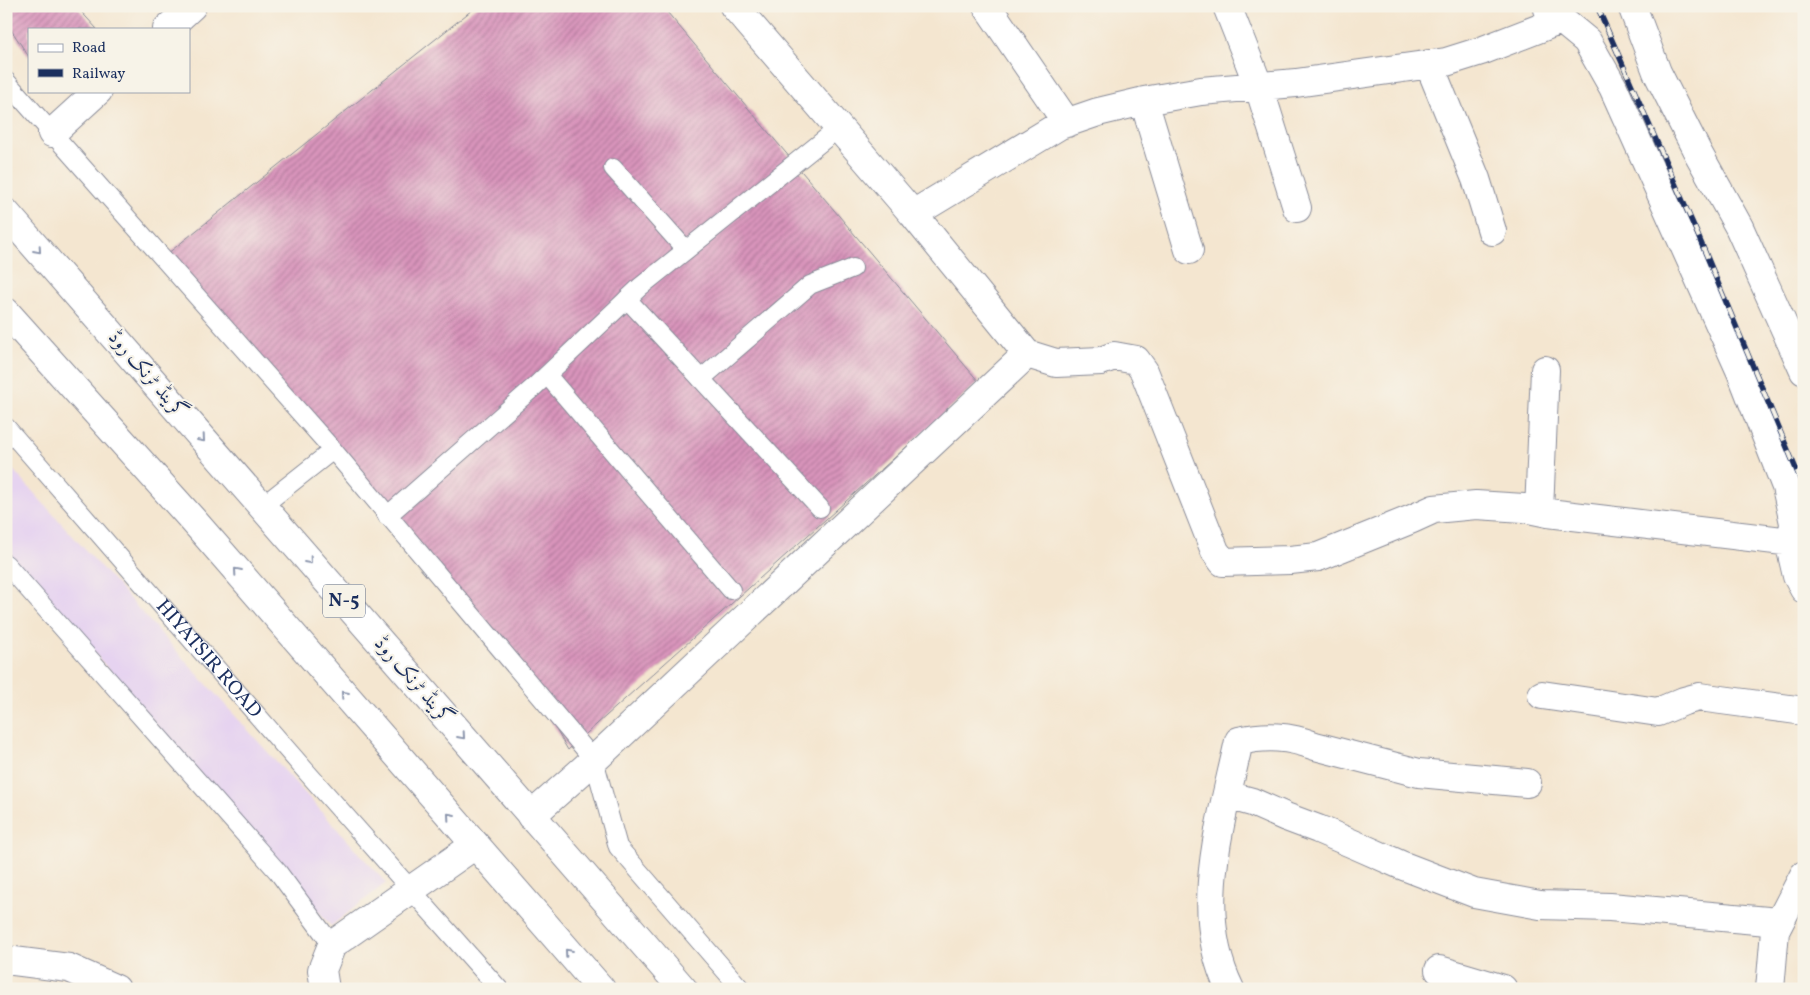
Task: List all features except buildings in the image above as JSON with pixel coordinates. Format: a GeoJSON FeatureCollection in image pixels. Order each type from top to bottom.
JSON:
{"type":"FeatureCollection","features":[{"type":"Feature","properties":{"kind":"main road"},"geometry":{"type":"LineString","coordinates":[[168,28],[192,6]]}},
{"type":"Feature","properties":{"kind":"main road"},"geometry":{"type":"LineString","coordinates":[[734,6],[840,127],[1027,354],[1056,363],[1101,361],[1114,356],[1136,360],[1144,370],[1215,551],[1223,562],[1290,560],[1318,556],[1412,519],[1434,508],[1476,505],[1524,508],[1792,542]]}},
{"type":"Feature","properties":{"kind":"main road"},"geometry":{"type":"LineString","coordinates":[[987,6],[1067,123]]}},
{"type":"Feature","properties":{"kind":"main road"},"geometry":{"type":"LineString","coordinates":[[1227,6],[1260,87],[1297,208]]}},
{"type":"Feature","properties":{"kind":"main road"},"geometry":{"type":"LineString","coordinates":[[1632,6],[1657,72],[1698,154],[1739,227],[1804,371]]}},
{"type":"Feature","properties":{"kind":"main road"},"geometry":{"type":"LineString","coordinates":[[913,214],[1052,130],[1098,112],[1200,91],[1260,87],[1446,62],[1481,51],[1553,13],[1587,41],[1613,87],[1741,372],[1786,487],[1794,523],[1791,550],[1797,576],[1804,589]]}},
{"type":"Feature","properties":{"kind":"main road"},"geometry":{"type":"LineString","coordinates":[[1429,64],[1476,179],[1492,231]]}},
{"type":"Feature","properties":{"kind":"main road"},"geometry":{"type":"LineString","coordinates":[[52,133],[97,92]]}},
{"type":"Feature","properties":{"kind":"main road"},"geometry":{"type":"LineString","coordinates":[[1144,101],[1190,250]]}},
{"type":"Feature","properties":{"kind":"main road","name":"گرینڈ ٹرنک روڈ"},"geometry":{"type":"LineString","coordinates":[[6,213],[682,989]]}},
{"type":"Feature","properties":{"kind":"main road"},"geometry":{"type":"LineString","coordinates":[[6,312],[192,519],[600,989]]}},
{"type":"Feature","properties":{"kind":"main road"},"geometry":{"type":"LineString","coordinates":[[531,816],[594,760],[1027,354]]}},
{"type":"Feature","properties":{"kind":"main road"},"geometry":{"type":"LineString","coordinates":[[1539,511],[1545,370]]}},
{"type":"Feature","properties":{"kind":"main road"},"geometry":{"type":"LineString","coordinates":[[1542,695],[1658,712],[1699,697],[1804,711]]}},
{"type":"Feature","properties":{"kind":"main road"},"geometry":{"type":"LineString","coordinates":[[1230,989],[1224,977],[1217,952],[1212,924],[1212,880],[1238,741],[1260,736],[1299,740],[1315,746],[1419,773],[1527,783]]}},
{"type":"Feature","properties":{"kind":"main road"},"geometry":{"type":"LineString","coordinates":[[1227,795],[1252,802],[1401,866],[1474,893],[1540,906],[1610,907],[1779,922]]}},
{"type":"Feature","properties":{"kind":"main road"},"geometry":{"type":"LineString","coordinates":[[325,989],[322,970],[332,944],[475,845]]}},
{"type":"Feature","properties":{"kind":"main road"},"geometry":{"type":"LineString","coordinates":[[1770,989],[1775,931],[1804,875]]}},
{"type":"Feature","properties":{"kind":"main road"},"geometry":{"type":"LineString","coordinates":[[6,960],[69,968],[116,989]]}},
{"type":"Feature","properties":{"kind":"main road"},"geometry":{"type":"LineString","coordinates":[[1439,970],[1503,989]]}},
{"type":"Feature","properties":{"kind":"lane"},"geometry":{"type":"LineString","coordinates":[[6,81],[332,450],[594,760],[618,847],[741,989]]}},
{"type":"Feature","properties":{"kind":"lane"},"geometry":{"type":"LineString","coordinates":[[387,516],[547,375],[627,299],[840,127]]}},
{"type":"Feature","properties":{"kind":"lane"},"geometry":{"type":"LineString","coordinates":[[613,168],[686,250]]}},
{"type":"Feature","properties":{"kind":"lane"},"geometry":{"type":"LineString","coordinates":[[701,379],[810,285],[853,268]]}},
{"type":"Feature","properties":{"kind":"lane"},"geometry":{"type":"LineString","coordinates":[[627,299],[820,508]]}},
{"type":"Feature","properties":{"kind":"lane"},"geometry":{"type":"LineString","coordinates":[[547,375],[731,590]]}},
{"type":"Feature","properties":{"kind":"lane","name":"HIYATSIR ROAD"},"geometry":{"type":"LineString","coordinates":[[6,427],[304,769],[499,989]]}},
{"type":"Feature","properties":{"kind":"lane"},"geometry":{"type":"LineString","coordinates":[[261,507],[332,450]]}},
{"type":"Feature","properties":{"kind":"lane"},"geometry":{"type":"LineString","coordinates":[[6,564],[278,872],[332,944]]}},
{"type":"Feature","properties":{"kind":"shaded area"},"geometry":{"type":"Polygon","coordinates":[[[6,462],[386,883],[331,926],[6,551],[6,462]]]}},
{"type":"Feature","properties":{"kind":"railway"},"geometry":{"type":"LineString","coordinates":[[1597,6],[1697,233],[1804,488]]}}]}
